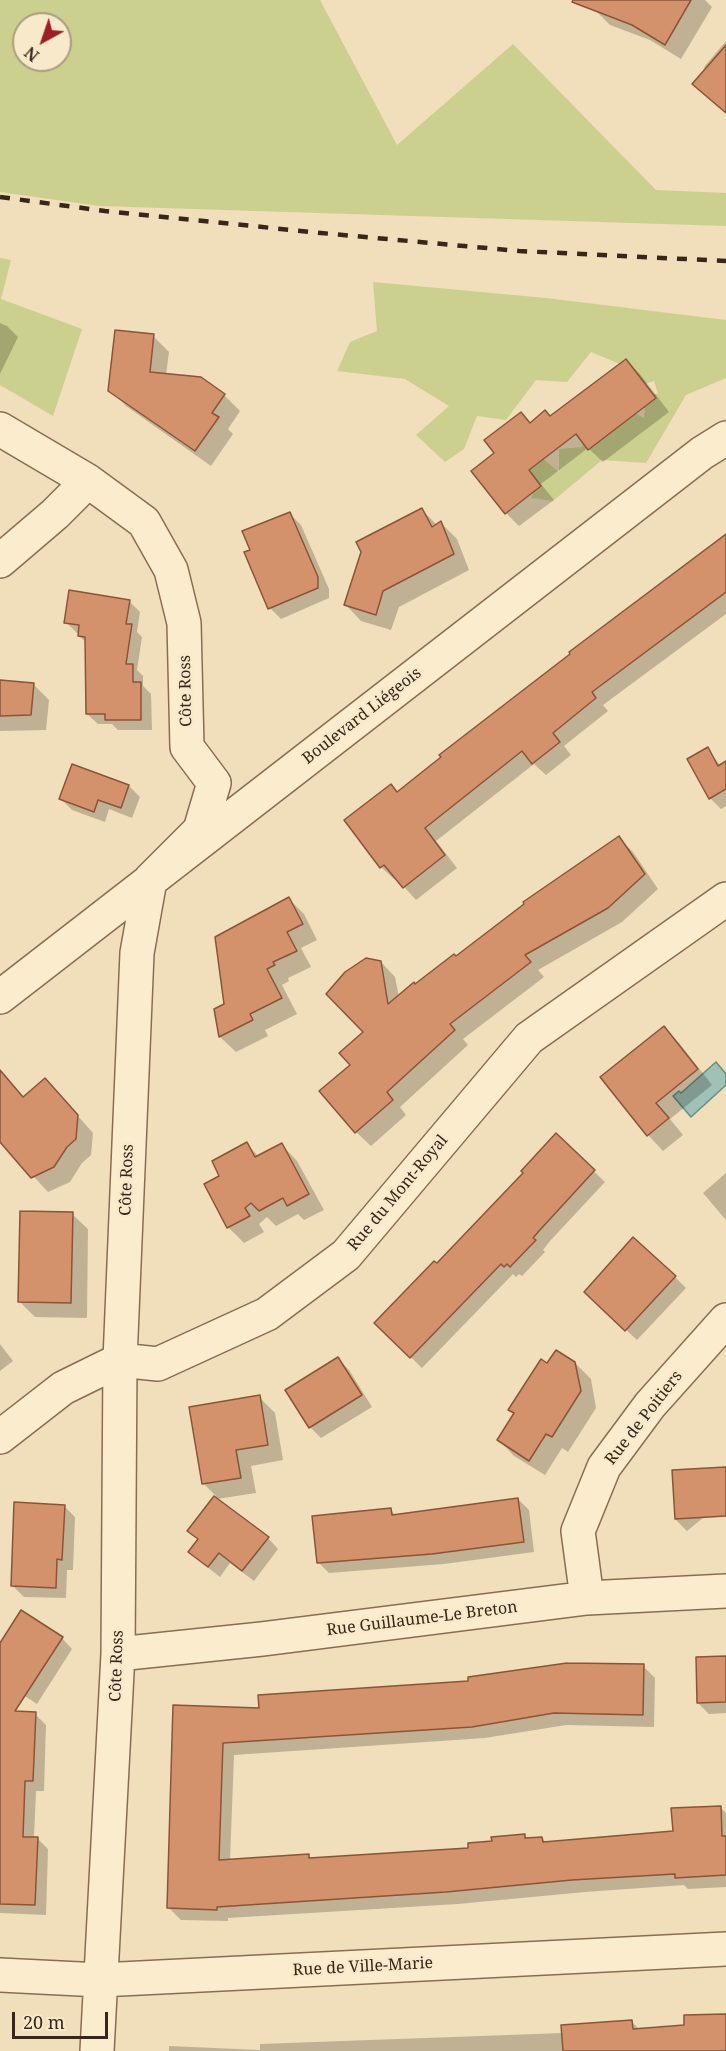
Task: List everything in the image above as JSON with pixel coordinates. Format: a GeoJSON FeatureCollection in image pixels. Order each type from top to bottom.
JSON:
{"type":"FeatureCollection","features":[{"type":"Feature","properties":{"kind":"street","name":"Côte Ross"},"geometry":{"type":"LineString","coordinates":[[0,429],[88,482],[144,522],[171,570],[184,623],[187,747],[214,783],[200,831],[150,880],[137,953],[120,1360],[118,1654],[97,2051]]}},
{"type":"Feature","properties":{"kind":"street","name":"Boulevard Liégeois"},"geometry":{"type":"LineString","coordinates":[[0,997],[702,453],[726,438]]}},
{"type":"Feature","properties":{"kind":"street"},"geometry":{"type":"LineString","coordinates":[[0,561],[88,482]]}},
{"type":"Feature","properties":{"kind":"street","name":"Rue du Mont-Royal"},"geometry":{"type":"LineString","coordinates":[[120,1360],[158,1364],[267,1314],[346,1255],[529,1038],[726,899]]}},
{"type":"Feature","properties":{"kind":"street","name":"Rue de Poitiers"},"geometry":{"type":"LineString","coordinates":[[587,1598],[578,1531],[604,1467],[650,1405],[726,1320]]}},
{"type":"Feature","properties":{"kind":"street"},"geometry":{"type":"LineString","coordinates":[[0,1437],[63,1388],[120,1360]]}},
{"type":"Feature","properties":{"kind":"street","name":"Rue Guillaume-Le Breton"},"geometry":{"type":"LineString","coordinates":[[118,1654],[262,1639],[587,1598],[726,1591]]}},
{"type":"Feature","properties":{"kind":"street","name":"Rue de Ville-Marie"},"geometry":{"type":"LineString","coordinates":[[0,1975],[100,1980],[726,1949]]}},
{"type":"Feature","properties":{"kind":"green space"},"geometry":{"type":"Polygon","coordinates":[[[0,0],[320,0],[397,145],[513,44],[656,190],[726,193],[726,226],[99,206],[0,192],[0,0]]]}},
{"type":"Feature","properties":{"kind":"green space"},"geometry":{"type":"Polygon","coordinates":[[[0,258],[11,260],[1,299],[82,329],[53,416],[0,385],[0,258]]]}},
{"type":"Feature","properties":{"kind":"green space"},"geometry":{"type":"Polygon","coordinates":[[[373,282],[546,298],[726,320],[726,378],[686,395],[646,463],[602,460],[553,501],[531,498],[538,483],[510,474],[540,456],[559,472],[559,449],[582,447],[587,430],[621,405],[644,418],[646,394],[658,394],[654,381],[631,389],[620,364],[591,352],[567,382],[536,380],[506,420],[477,416],[464,449],[445,462],[416,435],[449,406],[405,379],[337,371],[350,342],[377,331],[373,282]]]}},
{"type":"Feature","properties":{"kind":"water"},"geometry":{"type":"Polygon","coordinates":[[[716,1062],[726,1074],[726,1085],[691,1117],[673,1096],[679,1091],[681,1093],[716,1062]]]}},
{"type":"Feature","properties":{"kind":"building"},"geometry":{"type":"Polygon","coordinates":[[[573,0],[691,0],[665,45],[632,25],[572,2],[573,0]]]}},
{"type":"Feature","properties":{"kind":"building"},"geometry":{"type":"Polygon","coordinates":[[[726,45],[726,113],[692,84],[726,45]]]}},
{"type":"Feature","properties":{"kind":"building"},"geometry":{"type":"Polygon","coordinates":[[[115,330],[154,334],[150,372],[201,377],[225,394],[212,413],[219,417],[195,451],[108,391],[115,330]]]}},
{"type":"Feature","properties":{"kind":"building"},"geometry":{"type":"Polygon","coordinates":[[[626,359],[656,398],[588,450],[576,434],[529,470],[541,486],[505,514],[471,471],[494,453],[484,440],[521,412],[530,423],[545,410],[550,416],[626,359]]]}},
{"type":"Feature","properties":{"kind":"building"},"geometry":{"type":"Polygon","coordinates":[[[422,508],[432,527],[441,521],[454,554],[383,591],[376,615],[344,605],[361,552],[356,542],[422,508]]]}},
{"type":"Feature","properties":{"kind":"building"},"geometry":{"type":"Polygon","coordinates":[[[290,512],[318,577],[318,588],[268,609],[244,552],[250,550],[242,531],[290,512]]]}},
{"type":"Feature","properties":{"kind":"building"},"geometry":{"type":"Polygon","coordinates":[[[726,534],[726,592],[592,692],[596,698],[553,733],[560,742],[532,764],[522,751],[425,828],[445,855],[403,888],[384,865],[380,868],[344,820],[391,784],[397,792],[441,757],[439,755],[570,654],[569,652],[726,534]]]}},
{"type":"Feature","properties":{"kind":"building"},"geometry":{"type":"Polygon","coordinates":[[[69,590],[130,600],[126,624],[132,624],[126,664],[133,664],[133,682],[141,682],[141,720],[105,720],[105,714],[86,714],[85,637],[78,636],[79,625],[64,623],[69,590]]]}},
{"type":"Feature","properties":{"kind":"building"},"geometry":{"type":"Polygon","coordinates":[[[0,680],[34,683],[31,715],[0,716],[0,680]]]}},
{"type":"Feature","properties":{"kind":"building"},"geometry":{"type":"Polygon","coordinates":[[[708,747],[718,766],[726,761],[726,789],[709,799],[687,759],[708,747]]]}},
{"type":"Feature","properties":{"kind":"building"},"geometry":{"type":"Polygon","coordinates":[[[72,764],[129,785],[121,808],[98,800],[94,812],[59,799],[72,764]]]}},
{"type":"Feature","properties":{"kind":"building"},"geometry":{"type":"Polygon","coordinates":[[[619,836],[645,874],[608,908],[525,955],[531,962],[450,1024],[455,1030],[387,1092],[393,1100],[355,1133],[319,1091],[350,1065],[339,1053],[363,1032],[326,994],[345,972],[366,958],[381,961],[388,1004],[414,982],[415,984],[454,954],[456,956],[524,904],[523,902],[619,836]]]}},
{"type":"Feature","properties":{"kind":"building"},"geometry":{"type":"Polygon","coordinates":[[[289,897],[303,924],[287,932],[297,951],[273,962],[275,965],[267,969],[282,998],[250,1014],[253,1020],[219,1037],[214,1009],[224,1004],[215,937],[289,897]]]}},
{"type":"Feature","properties":{"kind":"building"},"geometry":{"type":"Polygon","coordinates":[[[664,1026],[698,1069],[656,1103],[669,1118],[647,1136],[600,1077],[664,1026]]]}},
{"type":"Feature","properties":{"kind":"building"},"geometry":{"type":"Polygon","coordinates":[[[0,1070],[23,1097],[45,1078],[78,1115],[76,1139],[67,1147],[54,1167],[31,1178],[0,1142],[0,1070]]]}},
{"type":"Feature","properties":{"kind":"building"},"geometry":{"type":"Polygon","coordinates":[[[556,1133],[595,1170],[539,1231],[533,1238],[536,1240],[510,1267],[507,1264],[504,1267],[501,1264],[410,1358],[374,1323],[434,1261],[437,1263],[523,1173],[521,1171],[556,1133]]]}},
{"type":"Feature","properties":{"kind":"building"},"geometry":{"type":"Polygon","coordinates":[[[247,1142],[255,1157],[282,1143],[309,1194],[287,1206],[283,1198],[259,1211],[251,1203],[245,1208],[250,1216],[227,1228],[204,1184],[219,1176],[212,1161],[247,1142]]]}},
{"type":"Feature","properties":{"kind":"building"},"geometry":{"type":"Polygon","coordinates":[[[20,1211],[73,1212],[71,1303],[18,1302],[20,1211]]]}},
{"type":"Feature","properties":{"kind":"building"},"geometry":{"type":"Polygon","coordinates":[[[633,1237],[676,1276],[625,1331],[584,1292],[633,1237]]]}},
{"type":"Feature","properties":{"kind":"building"},"geometry":{"type":"Polygon","coordinates":[[[556,1350],[575,1362],[581,1391],[552,1437],[546,1434],[529,1461],[497,1440],[514,1413],[508,1410],[541,1359],[547,1363],[556,1350]]]}},
{"type":"Feature","properties":{"kind":"building"},"geometry":{"type":"Polygon","coordinates":[[[338,1357],[362,1395],[309,1428],[285,1390],[338,1357]]]}},
{"type":"Feature","properties":{"kind":"building"},"geometry":{"type":"Polygon","coordinates":[[[260,1395],[268,1445],[236,1450],[241,1478],[202,1484],[189,1407],[260,1395]]]}},
{"type":"Feature","properties":{"kind":"building"},"geometry":{"type":"Polygon","coordinates":[[[726,1467],[726,1516],[675,1519],[672,1470],[726,1467]]]}},
{"type":"Feature","properties":{"kind":"building"},"geometry":{"type":"Polygon","coordinates":[[[214,1496],[269,1537],[242,1571],[219,1553],[208,1567],[188,1552],[198,1539],[187,1531],[214,1496]]]}},
{"type":"Feature","properties":{"kind":"building"},"geometry":{"type":"Polygon","coordinates":[[[518,1498],[524,1542],[432,1554],[317,1563],[312,1516],[391,1508],[392,1515],[518,1498]]]}},
{"type":"Feature","properties":{"kind":"building"},"geometry":{"type":"Polygon","coordinates":[[[14,1502],[65,1505],[62,1560],[57,1559],[56,1588],[11,1586],[14,1502]]]}},
{"type":"Feature","properties":{"kind":"building"},"geometry":{"type":"Polygon","coordinates":[[[21,1610],[63,1637],[15,1711],[36,1712],[33,1781],[25,1781],[23,1837],[38,1837],[35,1905],[0,1904],[0,1643],[21,1610]]]}},
{"type":"Feature","properties":{"kind":"building"},"geometry":{"type":"Polygon","coordinates":[[[726,1656],[726,1702],[697,1703],[696,1657],[726,1656]]]}},
{"type":"Feature","properties":{"kind":"building"},"geometry":{"type":"Polygon","coordinates":[[[567,1663],[644,1664],[643,1715],[554,1713],[472,1727],[223,1743],[219,1860],[309,1854],[309,1858],[468,1848],[468,1843],[492,1841],[491,1837],[525,1834],[525,1838],[542,1837],[543,1842],[673,1831],[671,1808],[721,1806],[722,1836],[726,1836],[726,1875],[675,1878],[675,1874],[572,1880],[446,1892],[217,1907],[217,1910],[167,1908],[173,1705],[259,1708],[258,1695],[468,1681],[468,1677],[567,1663]]]}},
{"type":"Feature","properties":{"kind":"building"},"geometry":{"type":"Polygon","coordinates":[[[726,2014],[726,2051],[563,2051],[561,2025],[632,2020],[633,2029],[684,2025],[684,2015],[726,2014]]]}},
{"type":"Feature","properties":{"kind":"railway"},"geometry":{"type":"LineString","coordinates":[[0,197],[105,211],[519,251],[726,261]]}}]}
